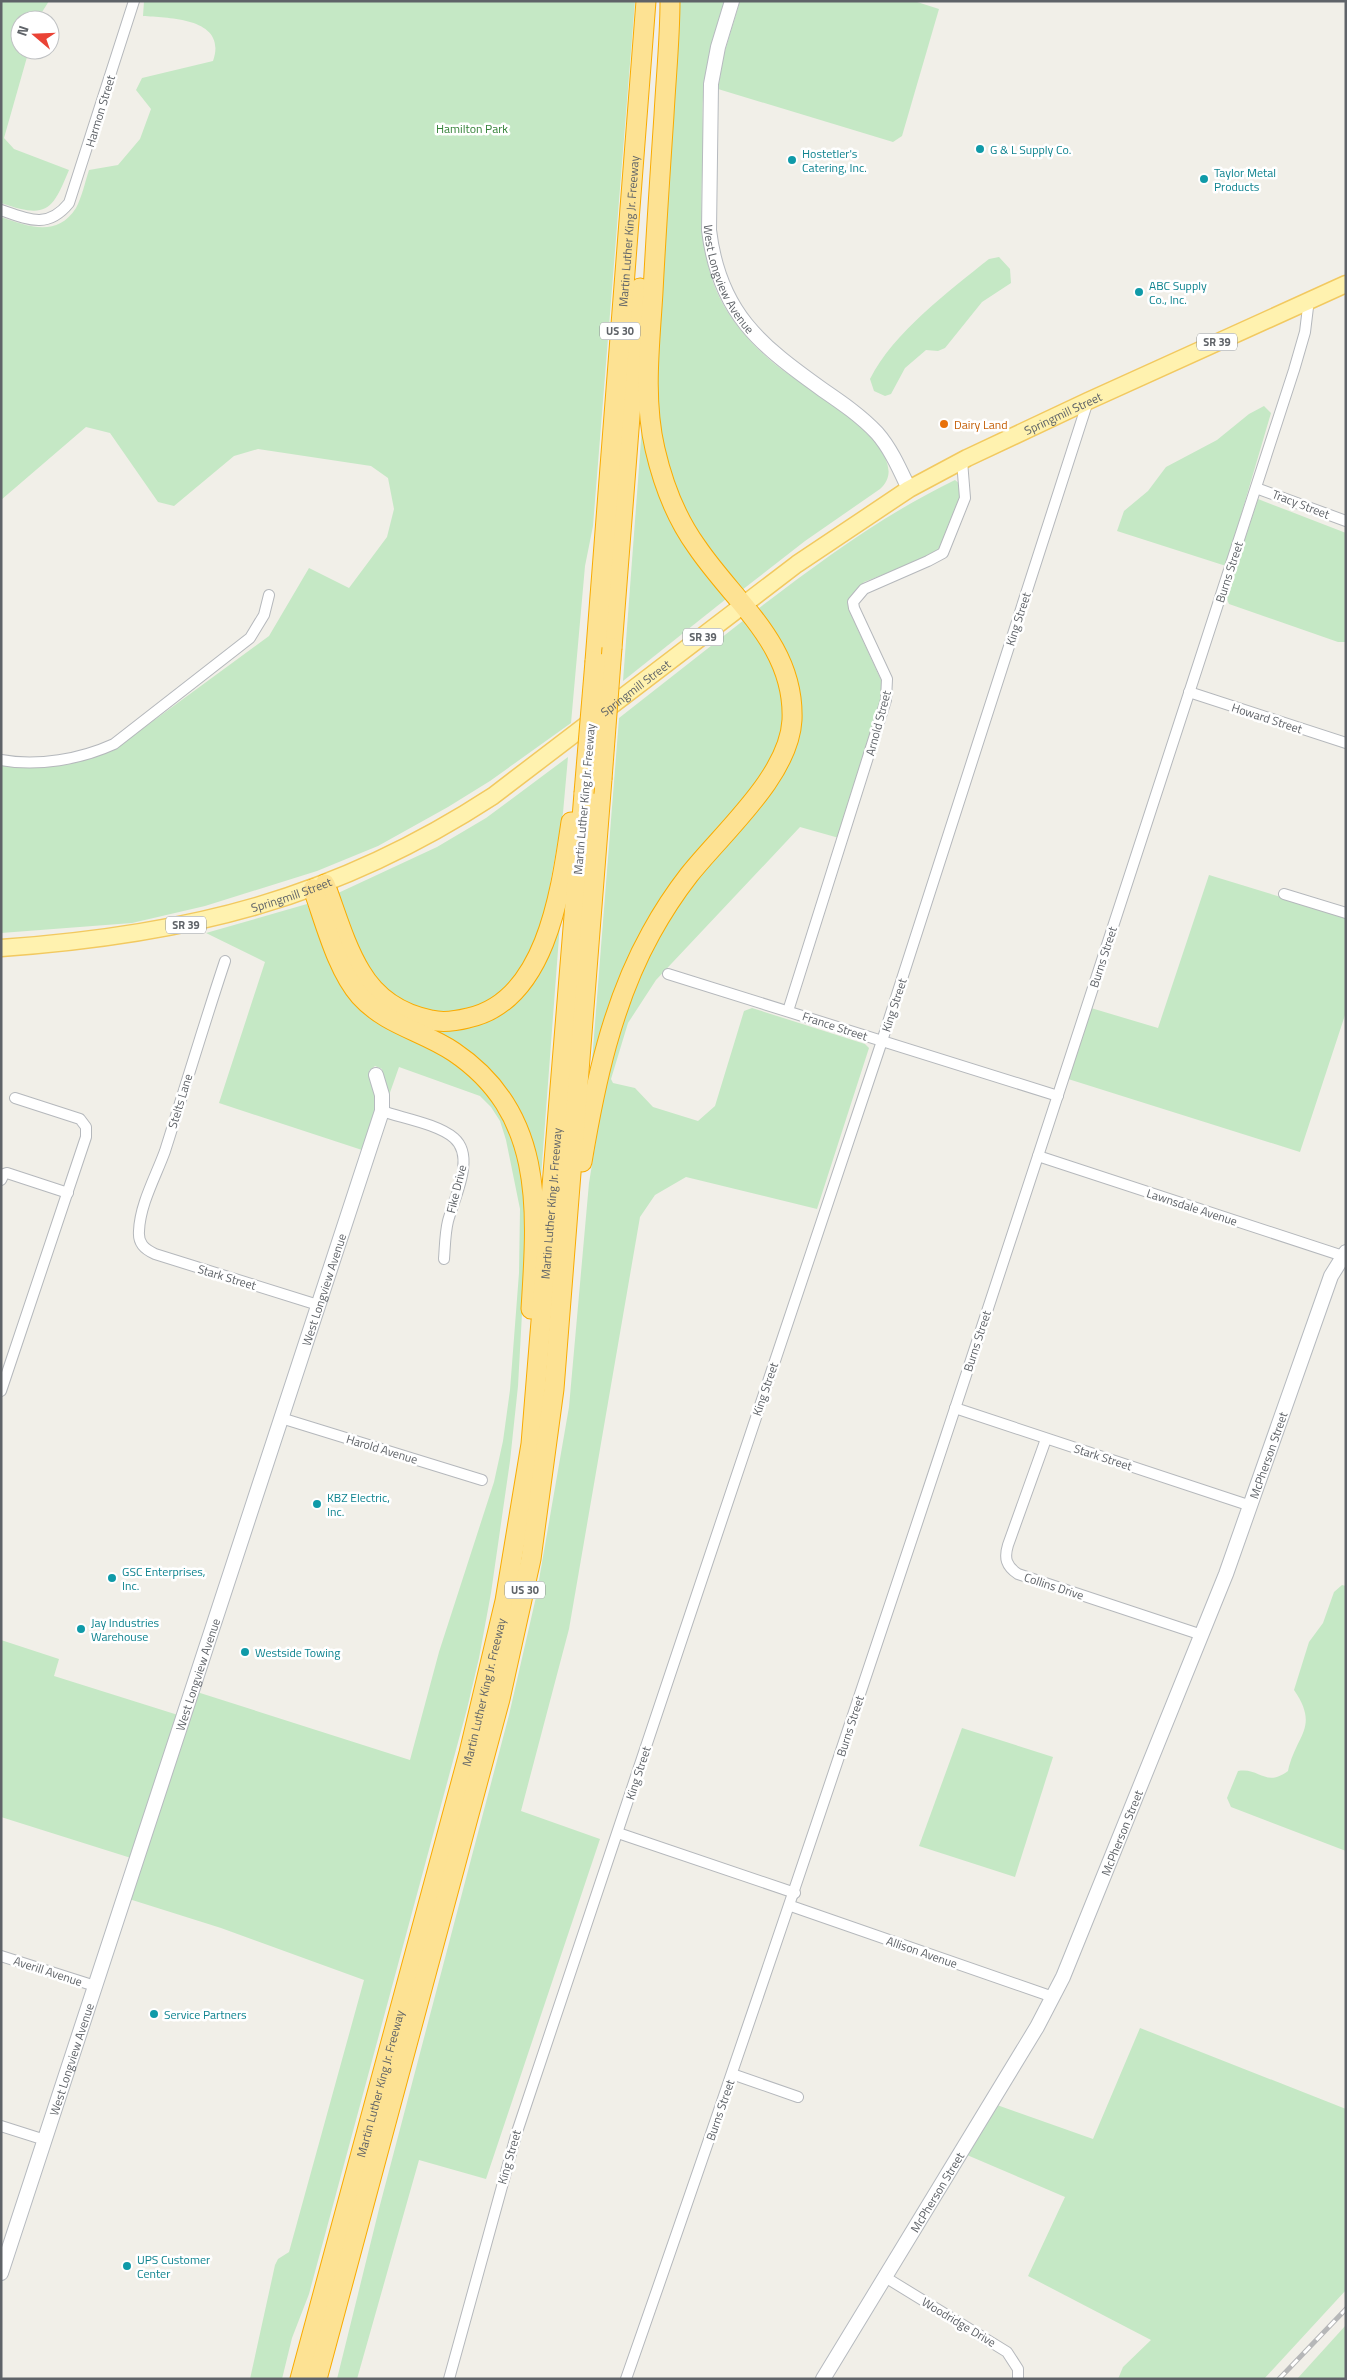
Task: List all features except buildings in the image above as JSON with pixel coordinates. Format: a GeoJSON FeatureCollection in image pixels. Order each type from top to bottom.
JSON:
{"type":"FeatureCollection","features":[{"type":"Feature","properties":{"kind":"highway","name":"Martin Luther King Jr. Freeway"},"geometry":{"type":"LineString","coordinates":[[300,2379],[495,1651],[515,1555],[534,1415],[579,796],[590,664],[605,533],[646,1]]}},
{"type":"Feature","properties":{"kind":"highway","name":"Martin Luther King Jr. Freeway"},"geometry":{"type":"LineString","coordinates":[[318,2379],[500,1699],[531,1559],[557,1360],[663,1]]}},
{"type":"Feature","properties":{"kind":"highway"},"geometry":{"type":"LineString","coordinates":[[547,1448],[561,1403],[583,1159],[599,1075],[619,1003],[638,958],[668,906],[688,877],[771,777],[787,745],[792,722],[792,699],[788,677],[774,646],[744,605],[712,567],[685,528],[666,489],[651,426],[650,344],[670,1]]}},
{"type":"Feature","properties":{"kind":"highway"},"geometry":{"type":"LineString","coordinates":[[319,887],[361,972],[378,994],[401,1011],[421,1018],[452,1022],[489,1012],[511,996],[522,984],[540,950],[548,929],[560,882],[579,796]]}},
{"type":"Feature","properties":{"kind":"highway"},"geometry":{"type":"LineString","coordinates":[[319,887],[343,968],[359,995],[384,1017],[445,1046],[480,1073],[492,1086],[513,1118],[528,1155],[535,1205],[532,1300],[522,1428],[513,1508],[496,1606],[495,1651]]}},
{"type":"Feature","properties":{"kind":"highway"},"geometry":{"type":"LineString","coordinates":[[328,2379],[352,2251]]}},
{"type":"Feature","properties":{"kind":"highway"},"geometry":{"type":"LineString","coordinates":[[291,2379],[299,2351],[316,2318]]}},
{"type":"Feature","properties":{"kind":"main road","name":"Springmill Street"},"geometry":{"type":"LineString","coordinates":[[1,948],[90,940],[171,928],[238,912],[319,887],[416,842],[493,796],[821,546],[909,489],[962,461],[1088,401],[1309,299],[1346,284]]}},
{"type":"Feature","properties":{"kind":"street","name":"Harmon Street"},"geometry":{"type":"LineString","coordinates":[[1,210],[33,221],[46,220],[57,216],[69,203],[134,1]]}},
{"type":"Feature","properties":{"kind":"street","name":"West Longview Avenue"},"geometry":{"type":"LineString","coordinates":[[732,1],[714,64],[710,99],[709,230],[711,247],[719,277],[732,305],[755,336],[780,359],[849,408],[877,433],[890,452],[909,489]]}},
{"type":"Feature","properties":{"kind":"street","name":"Burns Street"},"geometry":{"type":"LineString","coordinates":[[626,2379],[795,1893],[1058,1096],[1256,488],[1305,332],[1309,299]]}},
{"type":"Feature","properties":{"kind":"street","name":"King Street"},"geometry":{"type":"LineString","coordinates":[[449,2379],[517,2132],[882,1041],[1088,401]]}},
{"type":"Feature","properties":{"kind":"street","name":"Arnold Street"},"geometry":{"type":"LineString","coordinates":[[788,1011],[886,700],[887,679],[854,608],[853,602],[859,592],[871,585],[928,561],[943,552],[966,498],[962,461]]}},
{"type":"Feature","properties":{"kind":"street","name":"Tracy Street"},"geometry":{"type":"LineString","coordinates":[[1256,488],[1346,521]]}},
{"type":"Feature","properties":{"kind":"street"},"geometry":{"type":"LineString","coordinates":[[1,760],[12,762],[55,761],[92,753],[114,744],[250,638],[264,615],[269,595]]}},
{"type":"Feature","properties":{"kind":"street","name":"Howard Street"},"geometry":{"type":"LineString","coordinates":[[1189,692],[1346,743]]}},
{"type":"Feature","properties":{"kind":"street"},"geometry":{"type":"LineString","coordinates":[[1284,894],[1346,913]]}},
{"type":"Feature","properties":{"kind":"street","name":"Stelts Lane"},"geometry":{"type":"LineString","coordinates":[[140,1241],[139,1233],[142,1216],[225,961]]}},
{"type":"Feature","properties":{"kind":"street","name":"France Street"},"geometry":{"type":"LineString","coordinates":[[668,974],[1058,1096]]}},
{"type":"Feature","properties":{"kind":"street","name":"West Longview Avenue"},"geometry":{"type":"LineString","coordinates":[[1,2273],[382,1111],[382,1095],[376,1075]]}},
{"type":"Feature","properties":{"kind":"street"},"geometry":{"type":"LineString","coordinates":[[1,1391],[5,1367],[68,1193],[86,1137],[86,1127],[80,1119],[15,1098]]}},
{"type":"Feature","properties":{"kind":"street","name":"Fike Drive"},"geometry":{"type":"LineString","coordinates":[[382,1111],[446,1133],[454,1138],[464,1155],[463,1167],[448,1223],[444,1259]]}},
{"type":"Feature","properties":{"kind":"street","name":"Lawnsdale Avenue"},"geometry":{"type":"LineString","coordinates":[[1038,1156],[1345,1255]]}},
{"type":"Feature","properties":{"kind":"street"},"geometry":{"type":"LineString","coordinates":[[1,1180],[4,1174],[8,1174],[68,1193]]}},
{"type":"Feature","properties":{"kind":"street","name":"Stark Street"},"geometry":{"type":"LineString","coordinates":[[140,1241],[147,1250],[155,1254],[318,1306]]}},
{"type":"Feature","properties":{"kind":"street","name":"McPherson Street"},"geometry":{"type":"LineString","coordinates":[[823,2379],[1037,2027],[1053,1997],[1079,1938],[1202,1635],[1251,1506],[1331,1276],[1345,1255]]}},
{"type":"Feature","properties":{"kind":"street","name":"Stark Street"},"geometry":{"type":"LineString","coordinates":[[955,1408],[1251,1506]]}},
{"type":"Feature","properties":{"kind":"street","name":"Harold Avenue"},"geometry":{"type":"LineString","coordinates":[[281,1418],[482,1480]]}},
{"type":"Feature","properties":{"kind":"street","name":"Collins Drive"},"geometry":{"type":"LineString","coordinates":[[1046,1439],[1008,1545],[1006,1554],[1008,1566],[1018,1574],[1202,1635]]}},
{"type":"Feature","properties":{"kind":"street"},"geometry":{"type":"LineString","coordinates":[[618,1833],[795,1893]]}},
{"type":"Feature","properties":{"kind":"street","name":"Allison Avenue"},"geometry":{"type":"LineString","coordinates":[[790,1906],[1053,1997]]}},
{"type":"Feature","properties":{"kind":"street","name":"Averill Avenue"},"geometry":{"type":"LineString","coordinates":[[1,1956],[95,1986]]}},
{"type":"Feature","properties":{"kind":"street"},"geometry":{"type":"LineString","coordinates":[[732,2074],[798,2098]]}},
{"type":"Feature","properties":{"kind":"street"},"geometry":{"type":"LineString","coordinates":[[1,2126],[45,2140]]}},
{"type":"Feature","properties":{"kind":"street","name":"Woodridge Drive"},"geometry":{"type":"LineString","coordinates":[[885,2277],[1007,2352],[1018,2369],[1018,2379]]}},
{"type":"Feature","properties":{"kind":"green space"},"geometry":{"type":"Polygon","coordinates":[[[1,1],[49,1],[43,10],[10,10],[10,60],[26,60],[4,138],[14,149],[69,170],[58,195],[46,208],[29,210],[1,203],[1,1]]]}},
{"type":"Feature","properties":{"kind":"green space","name":"Hamilton Park"},"geometry":{"type":"Polygon","coordinates":[[[144,1],[635,1],[593,526],[585,566],[571,723],[490,781],[448,807],[378,846],[317,871],[205,906],[132,923],[1,933],[1,764],[31,768],[62,765],[92,757],[119,746],[269,636],[309,568],[349,588],[387,537],[394,509],[388,478],[371,466],[258,449],[234,456],[174,506],[158,502],[110,433],[86,427],[1,500],[1,217],[31,226],[51,226],[60,223],[76,208],[89,170],[118,165],[140,139],[151,109],[136,90],[142,78],[213,61],[215,47],[212,36],[205,28],[181,20],[143,16],[144,1]]]}},
{"type":"Feature","properties":{"kind":"green space"},"geometry":{"type":"Polygon","coordinates":[[[679,1],[726,1],[708,65],[703,101],[703,239],[713,282],[723,303],[747,337],[777,366],[856,423],[874,441],[885,458],[888,474],[880,489],[805,541],[742,590],[706,550],[680,503],[663,451],[656,399],[669,124],[679,1]]]}},
{"type":"Feature","properties":{"kind":"green space"},"geometry":{"type":"Polygon","coordinates":[[[740,1],[914,1],[939,9],[902,136],[893,142],[718,89],[724,54],[740,1]]]}},
{"type":"Feature","properties":{"kind":"green space"},"geometry":{"type":"Polygon","coordinates":[[[999,257],[1010,269],[1011,283],[982,302],[945,348],[938,351],[926,350],[905,368],[891,394],[885,396],[874,391],[870,379],[880,362],[907,329],[989,259],[999,257]]]}},
{"type":"Feature","properties":{"kind":"green space"},"geometry":{"type":"Polygon","coordinates":[[[1264,406],[1271,413],[1226,566],[1117,531],[1124,511],[1148,491],[1166,467],[1217,440],[1249,414],[1264,406]]]}},
{"type":"Feature","properties":{"kind":"green space"},"geometry":{"type":"Polygon","coordinates":[[[642,427],[646,427],[726,599],[623,681],[642,427]]]}},
{"type":"Feature","properties":{"kind":"green space"},"geometry":{"type":"Polygon","coordinates":[[[955,480],[961,485],[962,499],[939,553],[864,582],[850,597],[848,608],[881,680],[882,701],[839,838],[800,827],[656,980],[628,1023],[611,1079],[613,1083],[635,1088],[653,1107],[698,1121],[715,1106],[744,1011],[752,1008],[865,1044],[869,1048],[817,1209],[686,1177],[655,1195],[640,1217],[569,1629],[521,1811],[600,1839],[486,2179],[419,2160],[357,2379],[337,2379],[380,2205],[509,1715],[536,1597],[569,1407],[589,1183],[606,1078],[630,993],[674,908],[788,763],[783,649],[759,608],[830,555],[878,523],[955,480]]]}},
{"type":"Feature","properties":{"kind":"green space"},"geometry":{"type":"Polygon","coordinates":[[[1258,499],[1346,533],[1346,642],[1338,642],[1229,604],[1226,597],[1258,499]]]}},
{"type":"Feature","properties":{"kind":"green space"},"geometry":{"type":"Polygon","coordinates":[[[744,620],[761,639],[784,691],[783,731],[769,769],[680,877],[591,1074],[619,718],[744,620]]]}},
{"type":"Feature","properties":{"kind":"green space"},"geometry":{"type":"Polygon","coordinates":[[[568,757],[563,813],[539,938],[510,990],[460,1014],[424,1012],[389,996],[361,960],[336,894],[437,847],[486,818],[568,757]]]}},
{"type":"Feature","properties":{"kind":"green space"},"geometry":{"type":"Polygon","coordinates":[[[1209,875],[1346,917],[1346,1012],[1300,1152],[1065,1078],[1091,1008],[1158,1028],[1209,875]]]}},
{"type":"Feature","properties":{"kind":"green space"},"geometry":{"type":"Polygon","coordinates":[[[307,904],[339,976],[476,1077],[512,1130],[528,1205],[518,1386],[510,1461],[491,1593],[467,1709],[309,2294],[292,2338],[282,2379],[250,2379],[275,2265],[278,2259],[289,2252],[364,1980],[221,1928],[129,1899],[197,1692],[410,1760],[439,1652],[494,1482],[503,1441],[510,1390],[519,1273],[520,1209],[506,1140],[500,1121],[491,1107],[480,1096],[399,1067],[387,1101],[382,1069],[375,1066],[369,1071],[377,1104],[362,1150],[219,1103],[265,962],[206,933],[307,904]]]}},
{"type":"Feature","properties":{"kind":"green space"},"geometry":{"type":"Polygon","coordinates":[[[561,910],[541,1177],[538,1177],[523,1122],[422,1026],[483,1021],[561,910]]]}},
{"type":"Feature","properties":{"kind":"green space"},"geometry":{"type":"Polygon","coordinates":[[[1342,1585],[1346,1586],[1346,1851],[1231,1807],[1227,1798],[1238,1771],[1252,1772],[1274,1778],[1288,1771],[1306,1723],[1302,1703],[1294,1690],[1309,1642],[1323,1623],[1334,1592],[1342,1585]]]}},
{"type":"Feature","properties":{"kind":"green space"},"geometry":{"type":"Polygon","coordinates":[[[1,1640],[59,1659],[54,1676],[178,1715],[131,1858],[1,1817],[1,1640]]]}},
{"type":"Feature","properties":{"kind":"green space"},"geometry":{"type":"Polygon","coordinates":[[[962,1728],[1053,1757],[1015,1877],[919,1846],[962,1728]]]}},
{"type":"Feature","properties":{"kind":"green space"},"geometry":{"type":"Polygon","coordinates":[[[1140,2028],[1346,2109],[1346,2290],[1264,2379],[1118,2379],[1123,2367],[1151,2340],[1028,2276],[1065,2197],[967,2155],[997,2105],[1093,2139],[1140,2028]]]}},
{"type":"Feature","properties":{"kind":"green space"},"geometry":{"type":"Polygon","coordinates":[[[1346,2325],[1346,2379],[1297,2379],[1346,2325]]]}},
{"type":"Feature","properties":{"kind":"railway"},"geometry":{"type":"LineString","coordinates":[[1279,2379],[1346,2309]]}},
{"type":"Feature","properties":{"kind":"place","name":"G & L Supply Co."},"geometry":{"type":"Point","coordinates":[980,149]}},
{"type":"Feature","properties":{"kind":"place","name":"Hostetler's Catering, Inc."},"geometry":{"type":"Point","coordinates":[792,160]}},
{"type":"Feature","properties":{"kind":"place","name":"Taylor Metal Products"},"geometry":{"type":"Point","coordinates":[1204,179]}},
{"type":"Feature","properties":{"kind":"place","name":"ABC Supply Co., Inc."},"geometry":{"type":"Point","coordinates":[1139,292]}},
{"type":"Feature","properties":{"kind":"place","name":"Dairy Land"},"geometry":{"type":"Point","coordinates":[944,424]}},
{"type":"Feature","properties":{"kind":"place","name":"KBZ Electric, Inc."},"geometry":{"type":"Point","coordinates":[317,1504]}},
{"type":"Feature","properties":{"kind":"place","name":"GSC Enterprises, Inc."},"geometry":{"type":"Point","coordinates":[112,1578]}},
{"type":"Feature","properties":{"kind":"place","name":"Jay Industries Warehouse"},"geometry":{"type":"Point","coordinates":[81,1629]}},
{"type":"Feature","properties":{"kind":"place","name":"Westside Towing"},"geometry":{"type":"Point","coordinates":[245,1652]}},
{"type":"Feature","properties":{"kind":"place","name":"Service Partners"},"geometry":{"type":"Point","coordinates":[154,2014]}},
{"type":"Feature","properties":{"kind":"place","name":"UPS Customer Center"},"geometry":{"type":"Point","coordinates":[127,2266]}}]}
